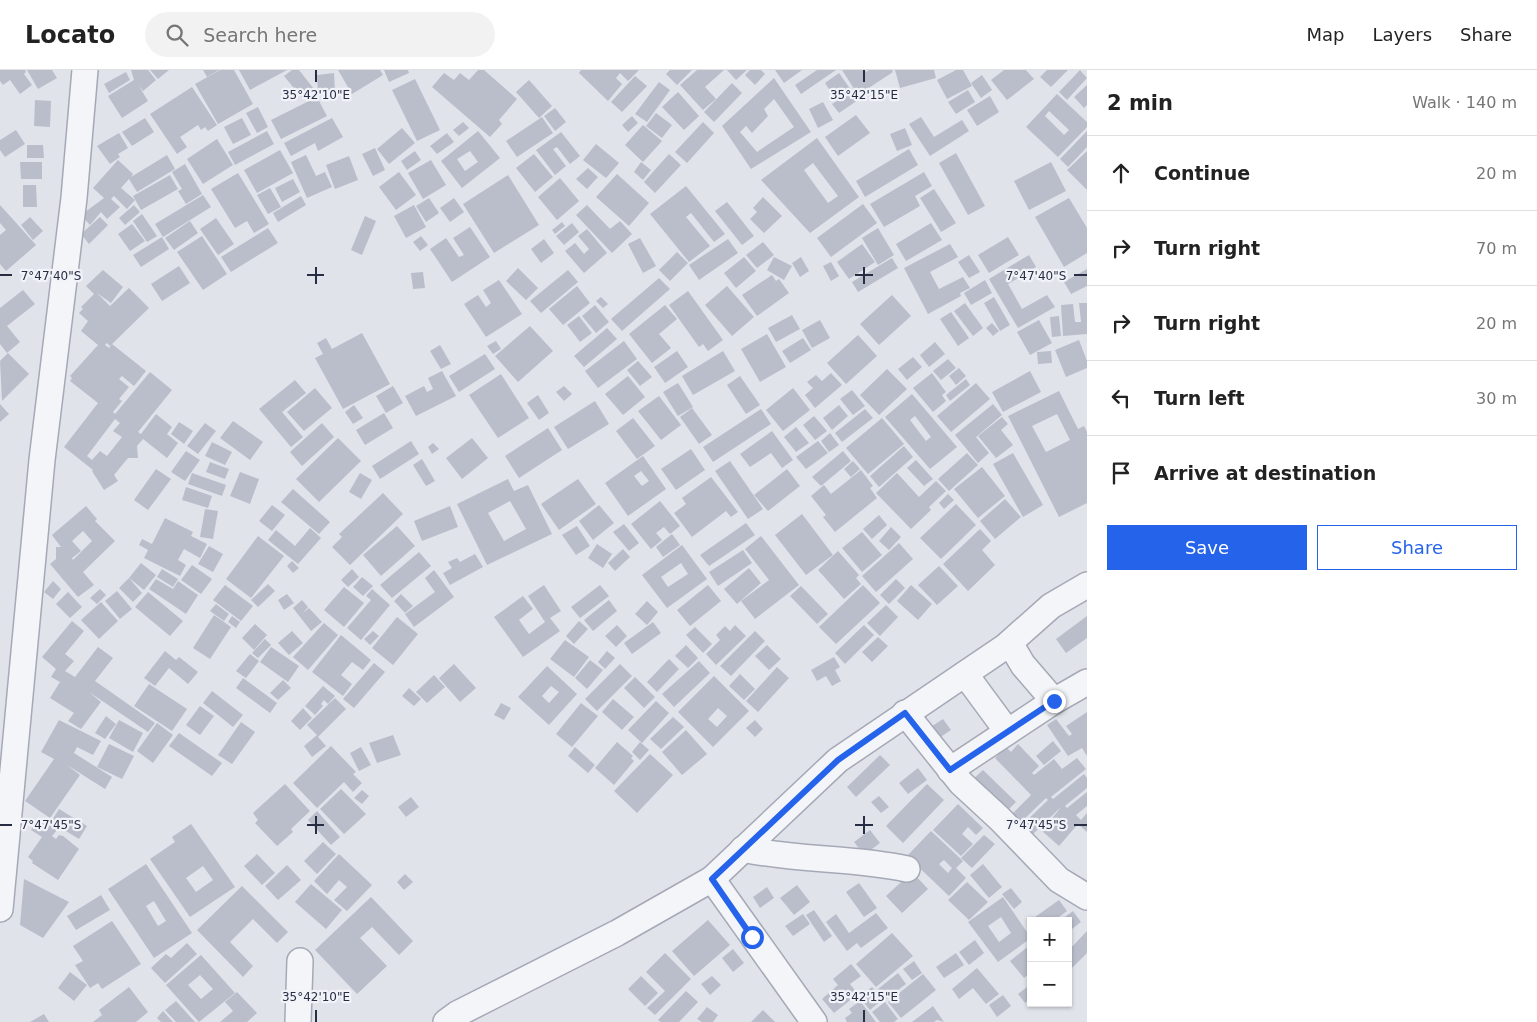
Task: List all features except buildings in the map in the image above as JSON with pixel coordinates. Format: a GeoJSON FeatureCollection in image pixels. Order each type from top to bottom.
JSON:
{"type":"FeatureCollection","features":[{"type":"Feature","properties":{"kind":"street"},"geometry":{"type":"LineString","coordinates":[[0,909],[42,460],[74,198],[85,70]]}},
{"type":"Feature","properties":{"kind":"street"},"geometry":{"type":"LineString","coordinates":[[446,1022],[457,1014],[617,933],[712,879],[838,760],[1010,643],[1051,606],[1087,585]]}},
{"type":"Feature","properties":{"kind":"street"},"geometry":{"type":"LineString","coordinates":[[1010,643],[1023,665],[1054,701]]}},
{"type":"Feature","properties":{"kind":"street"},"geometry":{"type":"LineString","coordinates":[[965,674],[1007,731]]}},
{"type":"Feature","properties":{"kind":"street"},"geometry":{"type":"LineString","coordinates":[[0,713],[23,679]]}},
{"type":"Feature","properties":{"kind":"street"},"geometry":{"type":"LineString","coordinates":[[950,770],[1007,731],[1087,682]]}},
{"type":"Feature","properties":{"kind":"street"},"geometry":{"type":"LineString","coordinates":[[905,713],[950,770],[1058,880],[1087,897]]}},
{"type":"Feature","properties":{"kind":"street"},"geometry":{"type":"LineString","coordinates":[[743,849],[771,855],[846,860],[907,869]]}},
{"type":"Feature","properties":{"kind":"street"},"geometry":{"type":"LineString","coordinates":[[712,879],[814,1022]]}},
{"type":"Feature","properties":{"kind":"street"},"geometry":{"type":"LineString","coordinates":[[298,1022],[300,961]]}},
{"type":"Feature","properties":{"kind":"route"},"geometry":{"type":"LineString","coordinates":[[752,937],[712,879],[838,760],[905,713],[950,770],[1054,701]]}}]}
